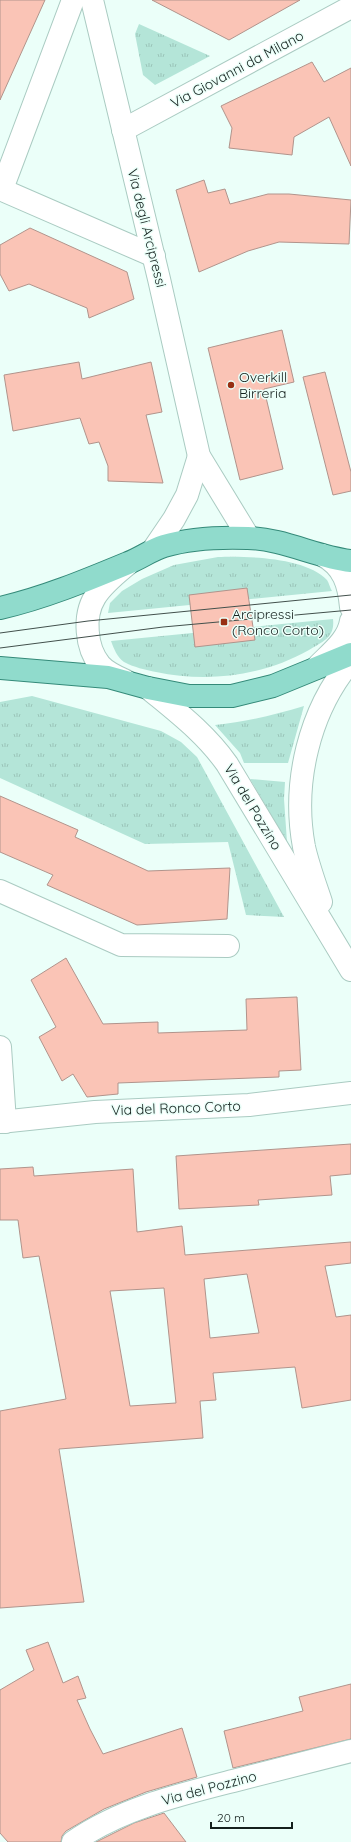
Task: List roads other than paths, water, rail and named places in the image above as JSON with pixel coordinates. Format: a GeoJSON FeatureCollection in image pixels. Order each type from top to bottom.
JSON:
{"type":"FeatureCollection","features":[{"type":"Feature","properties":{"kind":"main road"},"geometry":{"type":"LineString","coordinates":[[0,608],[46,595],[130,562],[153,550],[190,540],[249,538],[287,544],[322,555],[351,561]]}},
{"type":"Feature","properties":{"kind":"main road"},"geometry":{"type":"LineString","coordinates":[[0,668],[96,676],[188,696],[232,696],[262,689],[351,654]]}},
{"type":"Feature","properties":{"kind":"street"},"geometry":{"type":"LineString","coordinates":[[73,0],[1,189],[154,256]]}},
{"type":"Feature","properties":{"kind":"street","name":"Via degli Arcipressi"},"geometry":{"type":"LineString","coordinates":[[92,0],[154,256],[199,456],[249,538]]}},
{"type":"Feature","properties":{"kind":"street","name":"Via Giovanni da Milano"},"geometry":{"type":"LineString","coordinates":[[123,130],[351,7]]}},
{"type":"Feature","properties":{"kind":"street","name":"Via degli Arcipressi"},"geometry":{"type":"LineString","coordinates":[[153,550],[174,519],[187,495],[199,456]]}},
{"type":"Feature","properties":{"kind":"street"},"geometry":{"type":"LineString","coordinates":[[322,555],[332,561],[343,574],[347,583],[351,607]]}},
{"type":"Feature","properties":{"kind":"street","name":"Via del Pozzino"},"geometry":{"type":"LineString","coordinates":[[130,562],[99,592],[92,603],[88,621],[89,636],[97,660],[105,670],[138,685],[194,725],[224,759],[351,970]]}},
{"type":"Feature","properties":{"kind":"street"},"geometry":{"type":"LineString","coordinates":[[316,668],[343,640],[350,628],[351,621]]}},
{"type":"Feature","properties":{"kind":"street","name":"Via del Pozzino"},"geometry":{"type":"LineString","coordinates":[[336,944],[312,876],[305,848],[301,823],[301,797],[305,757],[313,727],[334,684],[351,661]]}},
{"type":"Feature","properties":{"kind":"street"},"geometry":{"type":"LineString","coordinates":[[0,891],[121,945],[228,946]]}},
{"type":"Feature","properties":{"kind":"street"},"geometry":{"type":"LineString","coordinates":[[0,1047],[2,1122]]}},
{"type":"Feature","properties":{"kind":"street","name":"Via del Ronco Corto"},"geometry":{"type":"LineString","coordinates":[[2,1122],[95,1112],[249,1105],[351,1093]]}},
{"type":"Feature","properties":{"kind":"street","name":"Via del Pozzino"},"geometry":{"type":"LineString","coordinates":[[73,1842],[98,1826],[176,1796],[351,1751]]}},
{"type":"Feature","properties":{"kind":"tram line"},"geometry":{"type":"LineString","coordinates":[[0,633],[88,621],[351,595]]}},
{"type":"Feature","properties":{"kind":"tram line"},"geometry":{"type":"LineString","coordinates":[[0,648],[163,627],[351,610]]}},
{"type":"Feature","properties":{"kind":"place","name":"Overkill Birreria"},"geometry":{"type":"Point","coordinates":[231,385]}},
{"type":"Feature","properties":{"kind":"place","name":"Arcipressi (Ronco Corto)"},"geometry":{"type":"Point","coordinates":[224,622]}}]}
